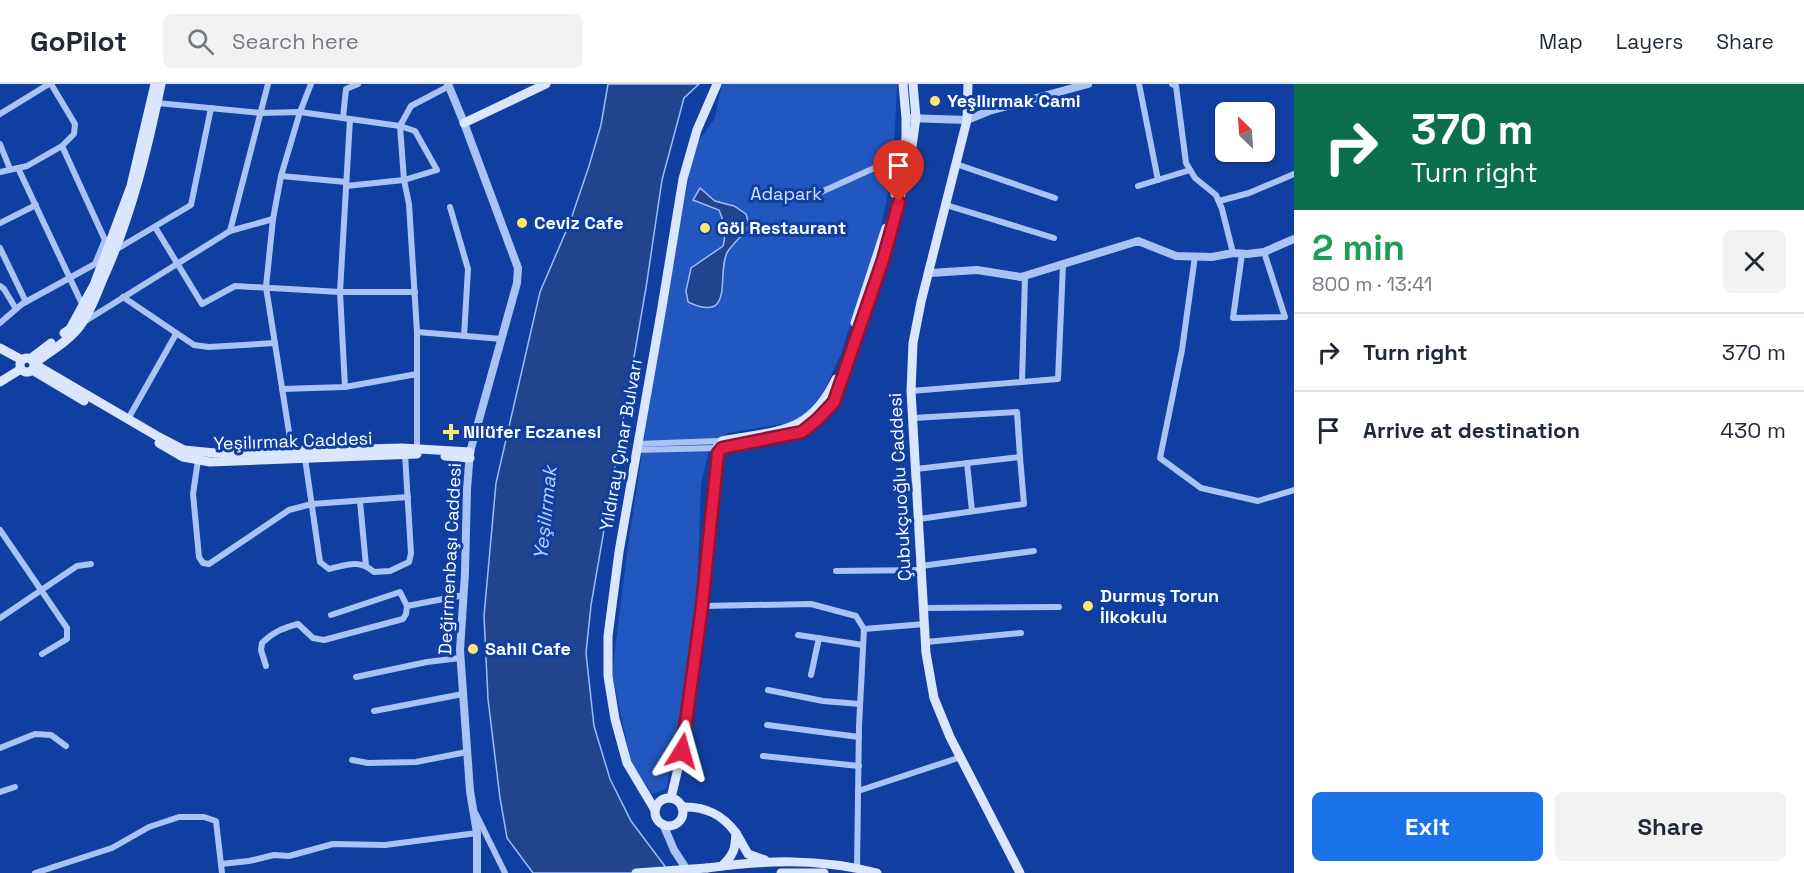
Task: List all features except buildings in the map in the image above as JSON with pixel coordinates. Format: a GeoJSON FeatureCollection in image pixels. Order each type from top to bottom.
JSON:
{"type":"FeatureCollection","features":[{"type":"Feature","properties":{"kind":"main road"},"geometry":{"type":"LineString","coordinates":[[26,364],[70,329],[94,285],[131,186],[155,84]]}},
{"type":"Feature","properties":{"kind":"main road"},"geometry":{"type":"LineString","coordinates":[[2,379],[78,329],[83,322],[117,249],[149,141],[161,84]]}},
{"type":"Feature","properties":{"kind":"main road"},"geometry":{"type":"LineString","coordinates":[[464,123],[546,84]]}},
{"type":"Feature","properties":{"kind":"main road","name":"Yıldıray Çınar Bulvarı"},"geometry":{"type":"LineString","coordinates":[[655,810],[627,763],[615,719],[608,676],[608,636],[636,447],[662,307],[682,179],[697,130],[717,84]]}},
{"type":"Feature","properties":{"kind":"main road"},"geometry":{"type":"LineString","coordinates":[[881,255],[911,118],[903,84]]}},
{"type":"Feature","properties":{"kind":"main road"},"geometry":{"type":"LineString","coordinates":[[671,798],[682,751],[702,606],[720,446],[798,425],[813,414],[828,396],[842,367],[881,255],[910,161],[913,84]]}},
{"type":"Feature","properties":{"kind":"main road","name":"Çubukçuoğlu Caddesi"},"geometry":{"type":"LineString","coordinates":[[968,84],[967,120],[913,343],[911,391],[921,568],[926,642],[934,698],[1020,873]]}},
{"type":"Feature","properties":{"kind":"main road","name":"Yeşilırmak Caddesi"},"geometry":{"type":"LineString","coordinates":[[0,348],[183,457],[210,462],[405,454],[470,455]]}},
{"type":"Feature","properties":{"kind":"main road","name":"Yeşilırmak Caddesi"},"geometry":{"type":"LineString","coordinates":[[0,353],[26,364],[184,450],[215,453],[417,448],[470,455]]}},
{"type":"Feature","properties":{"kind":"main road"},"geometry":{"type":"LineString","coordinates":[[671,798],[682,807],[682,816],[672,825],[663,824],[657,819],[655,810],[659,802],[671,798]]}},
{"type":"Feature","properties":{"kind":"main road"},"geometry":{"type":"LineString","coordinates":[[682,807],[696,806],[709,810],[728,823],[748,854],[773,862]]}},
{"type":"Feature","properties":{"kind":"main road"},"geometry":{"type":"LineString","coordinates":[[722,866],[735,849],[736,833]]}},
{"type":"Feature","properties":{"kind":"main road"},"geometry":{"type":"LineString","coordinates":[[636,873],[802,861],[835,863],[876,873]]}},
{"type":"Feature","properties":{"kind":"main road"},"geometry":{"type":"LineString","coordinates":[[781,873],[824,873]]}},
{"type":"Feature","properties":{"kind":"street"},"geometry":{"type":"LineString","coordinates":[[0,114],[50,84],[75,124],[74,134],[62,146],[27,166],[0,171]]}},
{"type":"Feature","properties":{"kind":"street"},"geometry":{"type":"LineString","coordinates":[[230,231],[268,84]]}},
{"type":"Feature","properties":{"kind":"street"},"geometry":{"type":"LineString","coordinates":[[292,451],[266,287],[273,219],[282,176],[300,112],[311,84]]}},
{"type":"Feature","properties":{"kind":"street"},"geometry":{"type":"LineString","coordinates":[[345,387],[340,292],[346,184],[346,89],[358,84]]}},
{"type":"Feature","properties":{"kind":"street"},"geometry":{"type":"LineString","coordinates":[[911,118],[967,120],[1071,86],[1088,84]]}},
{"type":"Feature","properties":{"kind":"street"},"geometry":{"type":"LineString","coordinates":[[1139,84],[1158,180]]}},
{"type":"Feature","properties":{"kind":"street"},"geometry":{"type":"LineString","coordinates":[[1172,84],[1176,86],[1186,163],[1195,178],[1216,195],[1233,253]]}},
{"type":"Feature","properties":{"kind":"street"},"geometry":{"type":"LineString","coordinates":[[417,448],[415,292],[409,204],[404,180],[400,126],[411,106],[448,85]]}},
{"type":"Feature","properties":{"kind":"street","name":"Değirmenbaşı Caddesi"},"geometry":{"type":"LineString","coordinates":[[448,85],[518,268],[517,283],[470,455],[460,658],[471,805],[477,833],[477,873]]}},
{"type":"Feature","properties":{"kind":"street"},"geometry":{"type":"LineString","coordinates":[[157,103],[261,112],[300,112],[400,126],[415,131],[438,170],[404,180],[346,184],[282,176]]}},
{"type":"Feature","properties":{"kind":"street"},"geometry":{"type":"LineString","coordinates":[[117,249],[191,205],[211,108]]}},
{"type":"Feature","properties":{"kind":"street"},"geometry":{"type":"LineString","coordinates":[[0,144],[10,169]]}},
{"type":"Feature","properties":{"kind":"street"},"geometry":{"type":"LineString","coordinates":[[0,323],[26,302],[95,264],[105,240],[62,146]]}},
{"type":"Feature","properties":{"kind":"street"},"geometry":{"type":"LineString","coordinates":[[808,198],[904,155]]}},
{"type":"Feature","properties":{"kind":"street"},"geometry":{"type":"LineString","coordinates":[[956,164],[1055,198]]}},
{"type":"Feature","properties":{"kind":"street"},"geometry":{"type":"LineString","coordinates":[[18,168],[83,306]]}},
{"type":"Feature","properties":{"kind":"street"},"geometry":{"type":"LineString","coordinates":[[1138,186],[1190,170]]}},
{"type":"Feature","properties":{"kind":"street"},"geometry":{"type":"LineString","coordinates":[[1219,201],[1249,193],[1294,174]]}},
{"type":"Feature","properties":{"kind":"street"},"geometry":{"type":"LineString","coordinates":[[0,223],[36,205]]}},
{"type":"Feature","properties":{"kind":"street"},"geometry":{"type":"LineString","coordinates":[[946,205],[1054,238]]}},
{"type":"Feature","properties":{"kind":"street"},"geometry":{"type":"LineString","coordinates":[[450,207],[468,268],[464,336]]}},
{"type":"Feature","properties":{"kind":"street"},"geometry":{"type":"LineString","coordinates":[[83,322],[230,231],[273,219]]}},
{"type":"Feature","properties":{"kind":"street"},"geometry":{"type":"LineString","coordinates":[[155,227],[202,304],[235,286],[340,292],[415,292]]}},
{"type":"Feature","properties":{"kind":"street"},"geometry":{"type":"LineString","coordinates":[[930,273],[977,270],[1025,277],[1138,241],[1176,256],[1212,257],[1233,253],[1264,252],[1294,239]]}},
{"type":"Feature","properties":{"kind":"street"},"geometry":{"type":"LineString","coordinates":[[0,248],[26,302]]}},
{"type":"Feature","properties":{"kind":"street"},"geometry":{"type":"LineString","coordinates":[[1242,254],[1233,318],[1285,317],[1264,252]]}},
{"type":"Feature","properties":{"kind":"street"},"geometry":{"type":"LineString","coordinates":[[1195,256],[1182,350],[1160,458],[1201,488],[1258,501],[1294,490]]}},
{"type":"Feature","properties":{"kind":"street"},"geometry":{"type":"LineString","coordinates":[[911,391],[1058,379],[1063,265]]}},
{"type":"Feature","properties":{"kind":"street"},"geometry":{"type":"LineString","coordinates":[[1022,382],[1025,277]]}},
{"type":"Feature","properties":{"kind":"street"},"geometry":{"type":"LineString","coordinates":[[0,286],[16,309]]}},
{"type":"Feature","properties":{"kind":"street"},"geometry":{"type":"LineString","coordinates":[[123,297],[194,345],[209,347],[274,343]]}},
{"type":"Feature","properties":{"kind":"street"},"geometry":{"type":"LineString","coordinates":[[417,332],[502,339]]}},
{"type":"Feature","properties":{"kind":"street"},"geometry":{"type":"LineString","coordinates":[[128,419],[176,334]]}},
{"type":"Feature","properties":{"kind":"street"},"geometry":{"type":"LineString","coordinates":[[282,389],[345,387],[417,374]]}},
{"type":"Feature","properties":{"kind":"street"},"geometry":{"type":"LineString","coordinates":[[913,418],[1017,412],[1024,504],[919,519]]}},
{"type":"Feature","properties":{"kind":"street"},"geometry":{"type":"LineString","coordinates":[[636,447],[720,446]]}},
{"type":"Feature","properties":{"kind":"street"},"geometry":{"type":"LineString","coordinates":[[305,458],[321,562],[329,569],[356,562],[374,572],[390,571],[409,562],[411,554],[405,454]]}},
{"type":"Feature","properties":{"kind":"street"},"geometry":{"type":"LineString","coordinates":[[916,469],[1020,457]]}},
{"type":"Feature","properties":{"kind":"street"},"geometry":{"type":"LineString","coordinates":[[198,460],[193,494],[199,556],[203,562],[208,564],[289,510],[312,504],[408,497]]}},
{"type":"Feature","properties":{"kind":"street"},"geometry":{"type":"LineString","coordinates":[[967,463],[972,511]]}},
{"type":"Feature","properties":{"kind":"street"},"geometry":{"type":"LineString","coordinates":[[360,501],[366,566]]}},
{"type":"Feature","properties":{"kind":"street"},"geometry":{"type":"LineString","coordinates":[[1,535],[67,627],[67,639],[42,654]]}},
{"type":"Feature","properties":{"kind":"street"},"geometry":{"type":"LineString","coordinates":[[836,571],[921,568],[1034,551]]}},
{"type":"Feature","properties":{"kind":"street"},"geometry":{"type":"LineString","coordinates":[[0,618],[77,566],[91,564]]}},
{"type":"Feature","properties":{"kind":"street"},"geometry":{"type":"LineString","coordinates":[[266,666],[261,650],[262,643],[285,627],[298,624],[313,639],[324,640],[403,619],[407,606],[400,592],[331,615]]}},
{"type":"Feature","properties":{"kind":"street"},"geometry":{"type":"LineString","coordinates":[[407,606],[464,595]]}},
{"type":"Feature","properties":{"kind":"street"},"geometry":{"type":"LineString","coordinates":[[702,606],[811,604],[856,616],[864,629],[859,737],[857,868]]}},
{"type":"Feature","properties":{"kind":"street"},"geometry":{"type":"LineString","coordinates":[[924,608],[1059,607]]}},
{"type":"Feature","properties":{"kind":"street"},"geometry":{"type":"LineString","coordinates":[[864,629],[925,624]]}},
{"type":"Feature","properties":{"kind":"street"},"geometry":{"type":"LineString","coordinates":[[926,642],[1021,633]]}},
{"type":"Feature","properties":{"kind":"street"},"geometry":{"type":"LineString","coordinates":[[798,635],[863,645]]}},
{"type":"Feature","properties":{"kind":"street"},"geometry":{"type":"LineString","coordinates":[[812,675],[819,638]]}},
{"type":"Feature","properties":{"kind":"street"},"geometry":{"type":"LineString","coordinates":[[356,677],[427,662],[460,658]]}},
{"type":"Feature","properties":{"kind":"street"},"geometry":{"type":"LineString","coordinates":[[768,690],[823,701],[860,704]]}},
{"type":"Feature","properties":{"kind":"street"},"geometry":{"type":"LineString","coordinates":[[374,711],[463,694]]}},
{"type":"Feature","properties":{"kind":"street"},"geometry":{"type":"LineString","coordinates":[[767,725],[859,737]]}},
{"type":"Feature","properties":{"kind":"street"},"geometry":{"type":"LineString","coordinates":[[0,748],[35,734],[51,735],[66,746]]}},
{"type":"Feature","properties":{"kind":"street"},"geometry":{"type":"LineString","coordinates":[[352,760],[368,763],[416,762],[467,752]]}},
{"type":"Feature","properties":{"kind":"street"},"geometry":{"type":"LineString","coordinates":[[763,756],[859,766]]}},
{"type":"Feature","properties":{"kind":"street"},"geometry":{"type":"LineString","coordinates":[[858,791],[961,757]]}},
{"type":"Feature","properties":{"kind":"street"},"geometry":{"type":"LineString","coordinates":[[0,792],[15,787]]}},
{"type":"Feature","properties":{"kind":"street"},"geometry":{"type":"LineString","coordinates":[[471,805],[505,873]]}},
{"type":"Feature","properties":{"kind":"street"},"geometry":{"type":"LineString","coordinates":[[35,873],[112,848],[149,827],[179,817],[204,817],[216,821],[222,873]]}},
{"type":"Feature","properties":{"kind":"street"},"geometry":{"type":"LineString","coordinates":[[663,824],[674,850],[689,873]]}},
{"type":"Feature","properties":{"kind":"street"},"geometry":{"type":"LineString","coordinates":[[221,864],[274,855],[289,856],[333,844],[385,845],[477,833]]}},
{"type":"Feature","properties":{"kind":"green space","name":"Adapark"},"geometry":{"type":"Polygon","coordinates":[[[722,84],[897,84],[894,146],[897,150],[894,152],[893,168],[873,267],[841,354],[824,391],[811,411],[795,422],[727,433],[710,446],[701,484],[693,650],[666,789],[652,794],[631,761],[612,674],[627,553],[656,360],[694,148],[715,118],[722,84]]]}},
{"type":"Feature","properties":{"kind":"water","name":"Yeşilırmak"},"geometry":{"type":"Polygon","coordinates":[[[608,84],[699,84],[684,98],[662,180],[646,288],[591,605],[586,653],[594,726],[610,779],[631,821],[670,873],[533,873],[507,838],[488,699],[484,616],[496,483],[540,292],[570,222],[589,166],[601,125],[608,84]]]}},
{"type":"Feature","properties":{"kind":"water"},"geometry":{"type":"Polygon","coordinates":[[[700,188],[715,201],[734,206],[746,214],[749,225],[728,251],[719,302],[713,307],[703,307],[688,302],[686,291],[691,268],[723,246],[725,237],[719,210],[693,200],[700,188]]]}},
{"type":"Feature","properties":{"kind":"place","name":"Yeşilırmak Cami"},"geometry":{"type":"Point","coordinates":[935,101]}},
{"type":"Feature","properties":{"kind":"place","name":"Ceviz Cafe"},"geometry":{"type":"Point","coordinates":[522,223]}},
{"type":"Feature","properties":{"kind":"place","name":"Göl Restaurant"},"geometry":{"type":"Point","coordinates":[705,228]}},
{"type":"Feature","properties":{"kind":"place","name":"Nilüfer Eczanesi"},"geometry":{"type":"Point","coordinates":[451,432]}},
{"type":"Feature","properties":{"kind":"place","name":"Durmuş Torun İlkokulu"},"geometry":{"type":"Point","coordinates":[1088,606]}},
{"type":"Feature","properties":{"kind":"place","name":"Sahil Cafe"},"geometry":{"type":"Point","coordinates":[473,649]}},
{"type":"Feature","properties":{"kind":"route"},"geometry":{"type":"LineString","coordinates":[[682,751],[702,606],[718,453],[722,448],[802,432],[834,402],[883,260],[899,202]]}}]}
